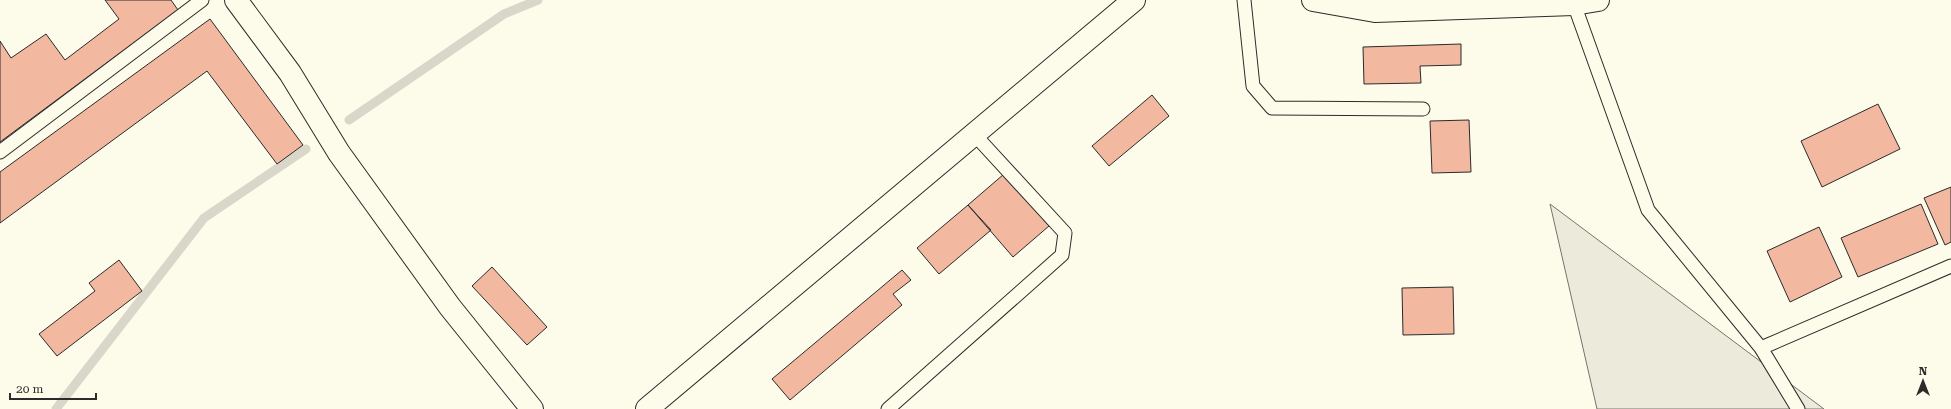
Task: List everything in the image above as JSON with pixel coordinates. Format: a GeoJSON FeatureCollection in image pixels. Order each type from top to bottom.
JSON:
{"type":"FeatureCollection","features":[{"type":"Feature","properties":{"kind":"street"},"geometry":{"type":"LineString","coordinates":[[236,0],[290,74],[339,153],[450,307],[532,409]]}},
{"type":"Feature","properties":{"kind":"street"},"geometry":{"type":"LineString","coordinates":[[656,407],[974,134],[1134,0]]}},
{"type":"Feature","properties":{"kind":"street"},"geometry":{"type":"LineString","coordinates":[[1313,0],[1375,11],[1574,4],[1598,0]]}},
{"type":"Feature","properties":{"kind":"lane"},"geometry":{"type":"LineString","coordinates":[[0,152],[202,0]]}},
{"type":"Feature","properties":{"kind":"lane"},"geometry":{"type":"LineString","coordinates":[[1244,0],[1253,86],[1272,108],[1423,109]]}},
{"type":"Feature","properties":{"kind":"lane"},"geometry":{"type":"LineString","coordinates":[[1574,4],[1648,210],[1761,348],[1798,409]]}},
{"type":"Feature","properties":{"kind":"lane"},"geometry":{"type":"LineString","coordinates":[[888,409],[1062,255],[1065,233],[974,134]]}},
{"type":"Feature","properties":{"kind":"lane"},"geometry":{"type":"LineString","coordinates":[[1761,348],[1951,266]]}},
{"type":"Feature","properties":{"kind":"shaded area"},"geometry":{"type":"Polygon","coordinates":[[[1550,204],[1824,409],[1597,409],[1550,204]]]}},
{"type":"Feature","properties":{"kind":"building"},"geometry":{"type":"Polygon","coordinates":[[[105,0],[171,0],[178,10],[0,142],[0,41],[11,58],[46,34],[65,60],[119,19],[105,0]]]}},
{"type":"Feature","properties":{"kind":"building"},"geometry":{"type":"Polygon","coordinates":[[[210,19],[303,145],[277,164],[207,71],[0,223],[0,172],[210,19]]]}},
{"type":"Feature","properties":{"kind":"building"},"geometry":{"type":"Polygon","coordinates":[[[1461,44],[1461,65],[1420,66],[1421,83],[1364,84],[1363,47],[1461,44]]]}},
{"type":"Feature","properties":{"kind":"building"},"geometry":{"type":"Polygon","coordinates":[[[1152,95],[1169,116],[1109,166],[1092,146],[1152,95]]]}},
{"type":"Feature","properties":{"kind":"building"},"geometry":{"type":"Polygon","coordinates":[[[1878,104],[1900,149],[1822,187],[1801,141],[1878,104]]]}},
{"type":"Feature","properties":{"kind":"building"},"geometry":{"type":"Polygon","coordinates":[[[1469,120],[1471,172],[1432,173],[1430,121],[1469,120]]]}},
{"type":"Feature","properties":{"kind":"building"},"geometry":{"type":"Polygon","coordinates":[[[1004,174],[1049,226],[1013,257],[968,205],[1004,174]]]}},
{"type":"Feature","properties":{"kind":"building"},"geometry":{"type":"Polygon","coordinates":[[[1951,187],[1951,242],[1945,245],[1924,198],[1951,187]]]}},
{"type":"Feature","properties":{"kind":"building"},"geometry":{"type":"Polygon","coordinates":[[[1921,204],[1938,244],[1858,277],[1841,238],[1921,204]]]}},
{"type":"Feature","properties":{"kind":"building"},"geometry":{"type":"Polygon","coordinates":[[[968,205],[991,230],[939,274],[917,248],[968,205]]]}},
{"type":"Feature","properties":{"kind":"building"},"geometry":{"type":"Polygon","coordinates":[[[1819,227],[1842,277],[1790,302],[1767,251],[1819,227]]]}},
{"type":"Feature","properties":{"kind":"building"},"geometry":{"type":"Polygon","coordinates":[[[119,260],[142,291],[57,356],[39,334],[95,291],[89,283],[119,260]]]}},
{"type":"Feature","properties":{"kind":"building"},"geometry":{"type":"Polygon","coordinates":[[[492,267],[547,327],[527,345],[472,286],[492,267]]]}},
{"type":"Feature","properties":{"kind":"building"},"geometry":{"type":"Polygon","coordinates":[[[902,270],[911,280],[893,294],[902,305],[790,400],[772,379],[902,270]]]}},
{"type":"Feature","properties":{"kind":"building"},"geometry":{"type":"Polygon","coordinates":[[[1453,287],[1454,334],[1403,335],[1402,288],[1453,287]]]}},
{"type":"Feature","properties":{"kind":"waterway"},"geometry":{"type":"LineString","coordinates":[[349,120],[504,14],[538,0]]}},
{"type":"Feature","properties":{"kind":"waterway"},"geometry":{"type":"LineString","coordinates":[[56,409],[204,218],[306,149]]}}]}
